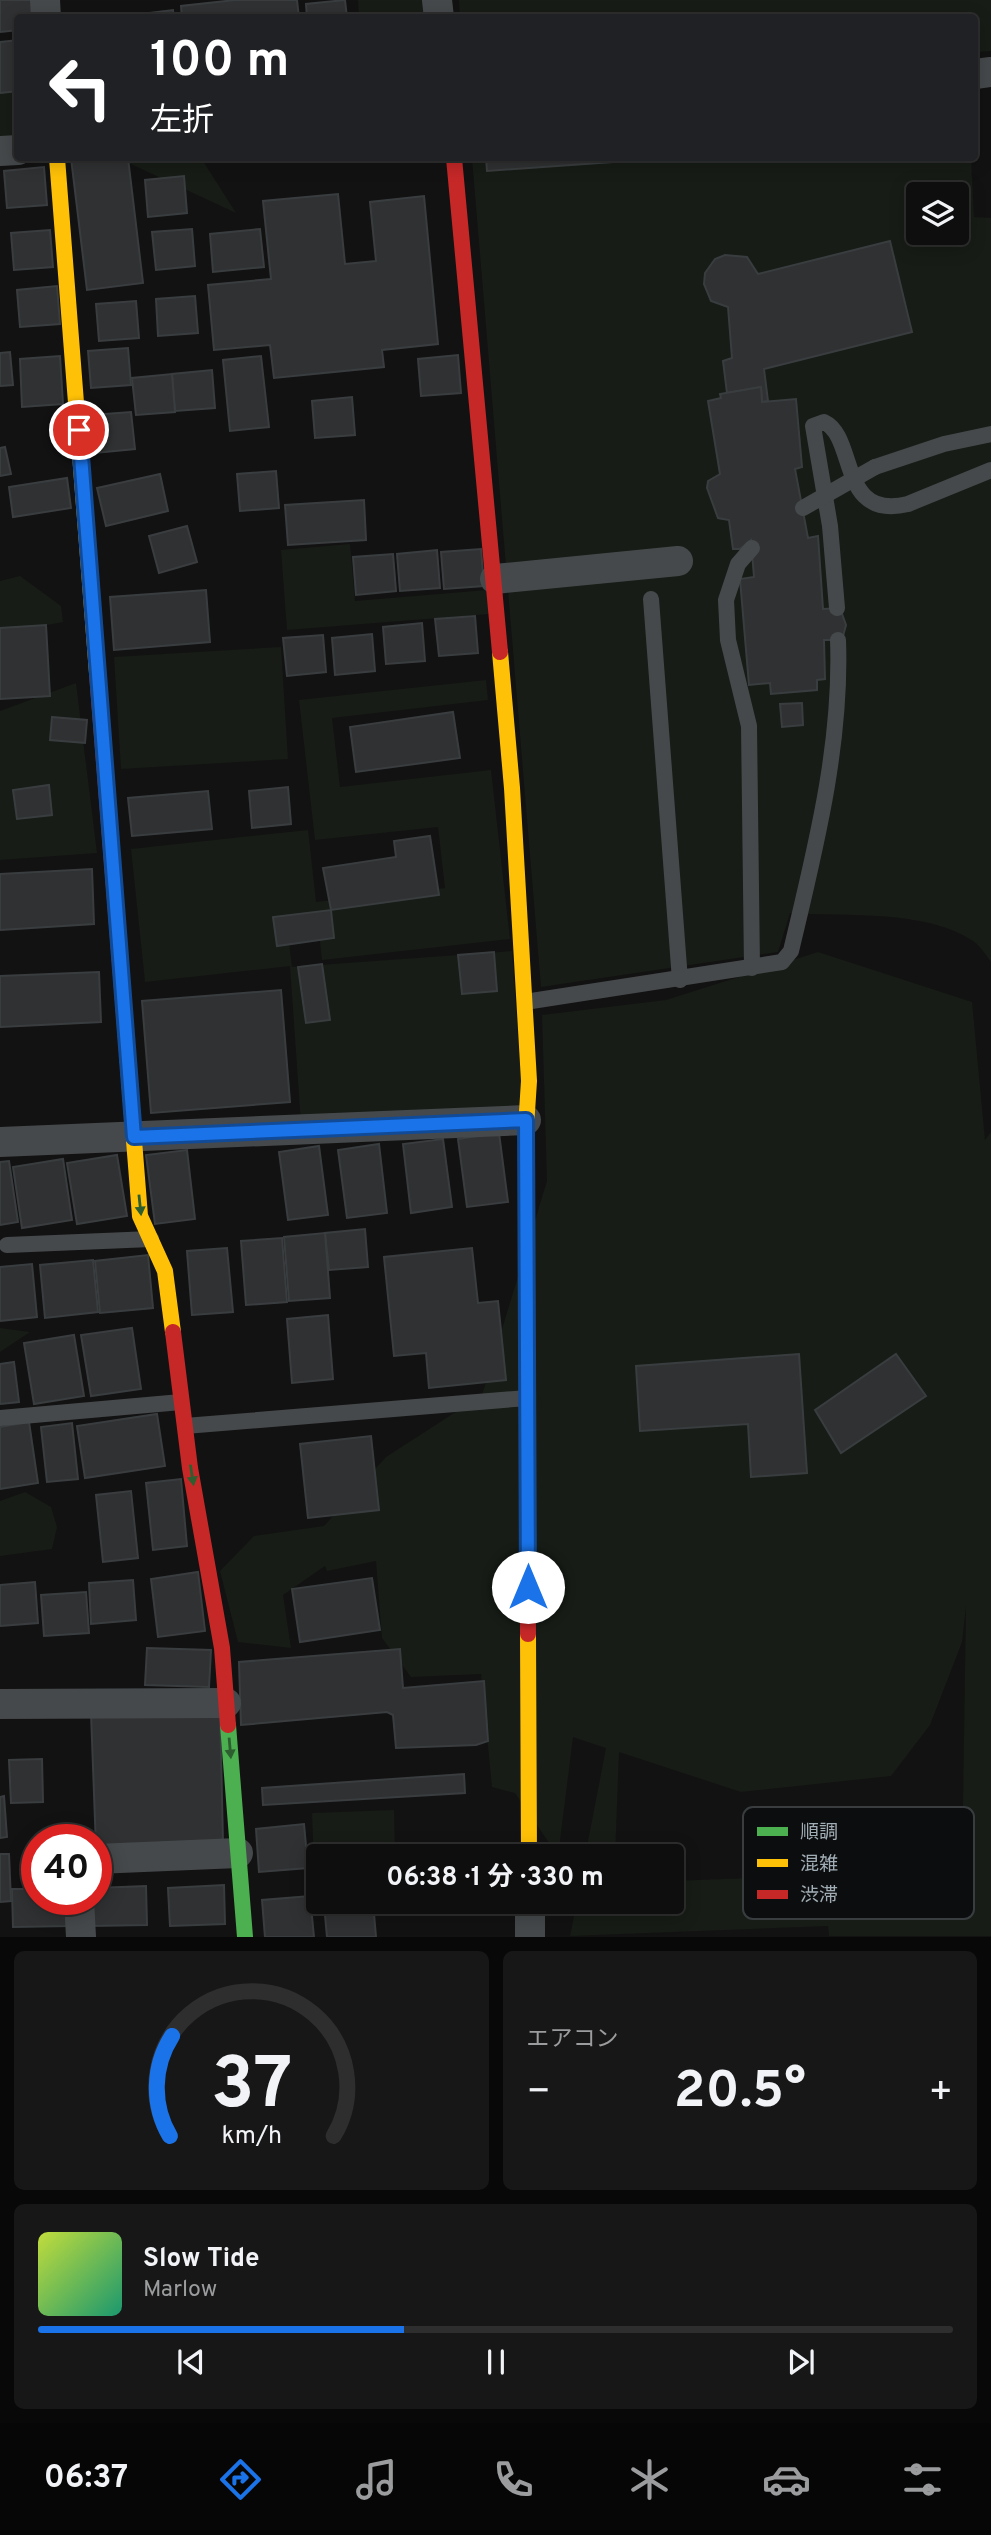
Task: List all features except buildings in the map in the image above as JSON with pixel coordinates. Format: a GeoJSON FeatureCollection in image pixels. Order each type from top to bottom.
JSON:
{"type":"FeatureCollection","features":[{"type":"Feature","properties":{"kind":"street"},"geometry":{"type":"LineString","coordinates":[[57,161],[140,1216],[165,1272],[181,1402],[222,1648],[244,1937]]}},
{"type":"Feature","properties":{"kind":"street"},"geometry":{"type":"LineString","coordinates":[[454,161],[513,788],[529,1081],[526,1120],[530,1844]]}},
{"type":"Feature","properties":{"kind":"street"},"geometry":{"type":"LineString","coordinates":[[495,579],[678,561]]}},
{"type":"Feature","properties":{"kind":"street"},"geometry":{"type":"LineString","coordinates":[[0,1142],[526,1120]]}},
{"type":"Feature","properties":{"kind":"street"},"geometry":{"type":"LineString","coordinates":[[0,1704],[226,1703]]}},
{"type":"Feature","properties":{"kind":"street"},"geometry":{"type":"LineString","coordinates":[[112,1858],[238,1853]]}},
{"type":"Feature","properties":{"kind":"street"},"geometry":{"type":"LineString","coordinates":[[530,1914],[530,1937]]}},
{"type":"Feature","properties":{"kind":"street"},"geometry":{"type":"LineString","coordinates":[[80,1915],[81,1937]]}},
{"type":"Feature","properties":{"kind":"lane"},"geometry":{"type":"LineString","coordinates":[[837,608],[830,526],[813,425],[824,422],[832,426],[838,434],[848,470],[857,486],[881,504],[895,507],[908,503],[991,470]]}},
{"type":"Feature","properties":{"kind":"lane"},"geometry":{"type":"LineString","coordinates":[[803,508],[875,467],[944,444],[991,434]]}},
{"type":"Feature","properties":{"kind":"lane"},"geometry":{"type":"LineString","coordinates":[[752,548],[738,564],[726,600],[728,640],[748,726],[752,968]]}},
{"type":"Feature","properties":{"kind":"lane"},"geometry":{"type":"LineString","coordinates":[[651,600],[680,980]]}},
{"type":"Feature","properties":{"kind":"lane"},"geometry":{"type":"LineString","coordinates":[[525,1002],[782,962],[791,951],[811,866],[834,738],[838,640]]}},
{"type":"Feature","properties":{"kind":"lane"},"geometry":{"type":"LineString","coordinates":[[7,1245],[150,1239]]}},
{"type":"Feature","properties":{"kind":"lane"},"geometry":{"type":"LineString","coordinates":[[185,1426],[527,1398]]}},
{"type":"Feature","properties":{"kind":"lane"},"geometry":{"type":"LineString","coordinates":[[0,1418],[181,1402]]}},
{"type":"Feature","properties":{"kind":"shaded area"},"geometry":{"type":"Polygon","coordinates":[[[358,0],[424,0],[426,14],[359,14],[358,0]]]}},
{"type":"Feature","properties":{"kind":"shaded area"},"geometry":{"type":"Polygon","coordinates":[[[459,0],[991,0],[991,51],[978,52],[978,14],[460,14],[459,0]]]}},
{"type":"Feature","properties":{"kind":"shaded area"},"geometry":{"type":"Polygon","coordinates":[[[0,76],[14,83],[14,136],[0,137],[0,76]]]}},
{"type":"Feature","properties":{"kind":"shaded area"},"geometry":{"type":"Polygon","coordinates":[[[124,161],[203,161],[236,213],[124,161]]]}},
{"type":"Feature","properties":{"kind":"shaded area"},"geometry":{"type":"Polygon","coordinates":[[[472,161],[971,161],[974,217],[991,218],[991,962],[973,941],[932,924],[885,916],[790,913],[778,952],[541,987],[472,161]]]}},
{"type":"Feature","properties":{"kind":"shaded area"},"geometry":{"type":"Polygon","coordinates":[[[350,544],[355,601],[487,590],[489,614],[287,630],[281,550],[350,544]]]}},
{"type":"Feature","properties":{"kind":"shaded area"},"geometry":{"type":"Polygon","coordinates":[[[20,576],[61,606],[63,622],[0,634],[0,581],[20,576]]]}},
{"type":"Feature","properties":{"kind":"shaded area"},"geometry":{"type":"Polygon","coordinates":[[[281,647],[288,759],[121,769],[114,657],[281,647]]]}},
{"type":"Feature","properties":{"kind":"shaded area"},"geometry":{"type":"Polygon","coordinates":[[[486,680],[488,700],[332,718],[340,787],[491,770],[510,939],[322,960],[317,914],[286,918],[292,967],[512,951],[523,1108],[301,1124],[290,966],[145,982],[131,849],[308,830],[316,902],[445,888],[438,827],[315,840],[299,700],[486,680]]]}},
{"type":"Feature","properties":{"kind":"shaded area"},"geometry":{"type":"Polygon","coordinates":[[[76,683],[97,853],[0,860],[0,711],[76,683]]]}},
{"type":"Feature","properties":{"kind":"shaded area"},"geometry":{"type":"Polygon","coordinates":[[[818,952],[972,1002],[985,1140],[991,1132],[991,1936],[829,1936],[828,1926],[570,1936],[575,1914],[684,1914],[684,1881],[743,1878],[743,1919],[974,1919],[974,1807],[963,1807],[966,1606],[962,1642],[930,1725],[891,1776],[741,1792],[619,1752],[615,1844],[588,1844],[606,1748],[573,1737],[560,1844],[550,1844],[515,1793],[492,1787],[481,1674],[411,1677],[382,1638],[376,1561],[327,1571],[325,1566],[283,1595],[291,1648],[238,1642],[220,1571],[254,1536],[324,1526],[386,1457],[482,1395],[547,1181],[542,1015],[666,1000],[818,952]]]}},
{"type":"Feature","properties":{"kind":"shaded area"},"geometry":{"type":"Polygon","coordinates":[[[0,1328],[30,1332],[0,1352],[0,1328]]]}},
{"type":"Feature","properties":{"kind":"shaded area"},"geometry":{"type":"Polygon","coordinates":[[[25,1492],[51,1507],[57,1527],[52,1549],[0,1556],[0,1501],[25,1492]]]}},
{"type":"Feature","properties":{"kind":"shaded area"},"geometry":{"type":"Polygon","coordinates":[[[394,1810],[395,1844],[313,1844],[312,1813],[394,1810]]]}},
{"type":"Feature","properties":{"kind":"traffic: fast"},"geometry":{"type":"LineString","coordinates":[[228,1725],[245,1937]]}},
{"type":"Feature","properties":{"kind":"traffic: slow"},"geometry":{"type":"LineString","coordinates":[[57,161],[97,673]]}},
{"type":"Feature","properties":{"kind":"traffic: slow"},"geometry":{"type":"LineString","coordinates":[[500,652],[512,788],[529,1081],[526,1127]]}},
{"type":"Feature","properties":{"kind":"traffic: slow"},"geometry":{"type":"LineString","coordinates":[[127,1052],[140,1216],[165,1271],[173,1332]]}},
{"type":"Feature","properties":{"kind":"traffic: slow"},"geometry":{"type":"LineString","coordinates":[[528,1634],[529,1844]]}},
{"type":"Feature","properties":{"kind":"traffic: jam"},"geometry":{"type":"LineString","coordinates":[[454,161],[500,652]]}},
{"type":"Feature","properties":{"kind":"traffic: jam"},"geometry":{"type":"LineString","coordinates":[[97,673],[127,1052]]}},
{"type":"Feature","properties":{"kind":"traffic: jam"},"geometry":{"type":"LineString","coordinates":[[526,1127],[528,1634]]}},
{"type":"Feature","properties":{"kind":"traffic: jam"},"geometry":{"type":"LineString","coordinates":[[173,1332],[190,1468],[222,1648],[228,1725]]}},
{"type":"Feature","properties":{"kind":"route"},"geometry":{"type":"LineString","coordinates":[[79,430],[134,1137],[526,1120],[528,1587]]}}]}
